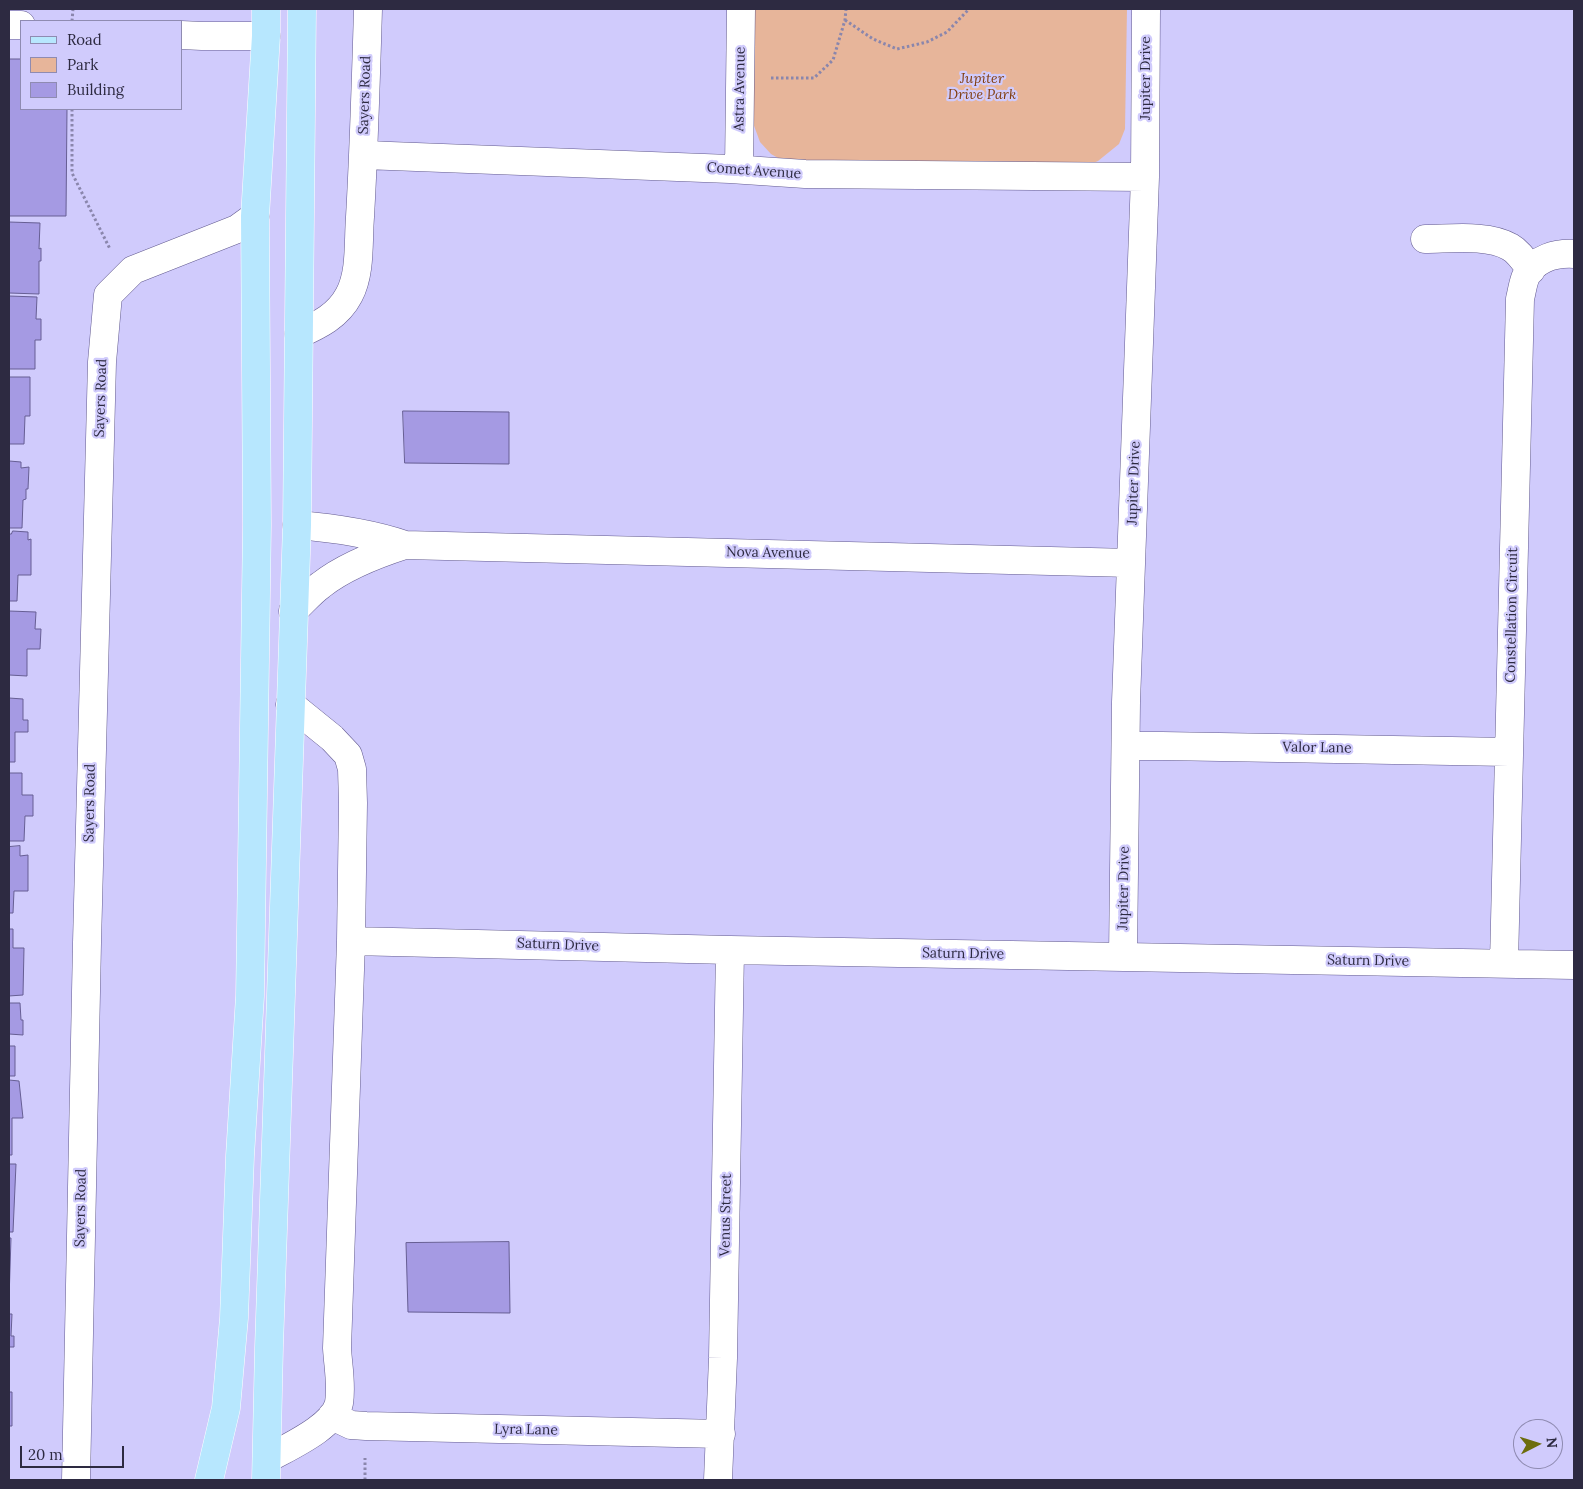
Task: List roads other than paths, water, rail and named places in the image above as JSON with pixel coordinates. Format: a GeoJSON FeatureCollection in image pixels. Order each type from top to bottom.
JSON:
{"type":"FeatureCollection","features":[{"type":"Feature","properties":{"kind":"main road"},"geometry":{"type":"LineString","coordinates":[[209,1480],[226,1408],[234,1318],[240,1156],[250,996],[257,525],[255,216],[266,9]]}},
{"type":"Feature","properties":{"kind":"main road"},"geometry":{"type":"LineString","coordinates":[[267,1470],[269,1337],[297,526],[302,9]]}},
{"type":"Feature","properties":{"kind":"main road"},"geometry":{"type":"LineString","coordinates":[[266,36],[301,36]]}},
{"type":"Feature","properties":{"kind":"main road"},"geometry":{"type":"LineString","coordinates":[[257,525],[297,526]]}},
{"type":"Feature","properties":{"kind":"street","name":"Sayers Road"},"geometry":{"type":"LineString","coordinates":[[299,334],[324,323],[338,311],[349,295],[356,276],[364,155],[368,9]]}},
{"type":"Feature","properties":{"kind":"street","name":"Astra Avenue"},"geometry":{"type":"LineString","coordinates":[[739,169],[741,9]]}},
{"type":"Feature","properties":{"kind":"street","name":"Jupiter Drive"},"geometry":{"type":"LineString","coordinates":[[1123,957],[1130,563],[1145,177],[1146,9]]}},
{"type":"Feature","properties":{"kind":"street"},"geometry":{"type":"LineString","coordinates":[[182,35],[266,36]]}},
{"type":"Feature","properties":{"kind":"street","name":"Comet Avenue"},"geometry":{"type":"LineString","coordinates":[[364,155],[739,169],[805,174],[1145,177]]}},
{"type":"Feature","properties":{"kind":"street","name":"Sayers Road"},"geometry":{"type":"LineString","coordinates":[[76,1480],[86,963],[102,362],[108,295],[133,270],[237,229],[255,216]]}},
{"type":"Feature","properties":{"kind":"street"},"geometry":{"type":"LineString","coordinates":[[1425,239],[1489,240],[1510,247],[1521,256],[1531,270],[1537,263],[1554,255],[1574,254]]}},
{"type":"Feature","properties":{"kind":"street","name":"Constellation Circuit"},"geometry":{"type":"LineString","coordinates":[[1504,963],[1518,312],[1526,276],[1531,270]]}},
{"type":"Feature","properties":{"kind":"street","name":"Nova Avenue"},"geometry":{"type":"LineString","coordinates":[[297,526],[336,528],[387,539],[405,545],[1130,563]]}},
{"type":"Feature","properties":{"kind":"street","name":"Nova Avenue"},"geometry":{"type":"LineString","coordinates":[[293,612],[320,585],[341,572],[405,545]]}},
{"type":"Feature","properties":{"kind":"street"},"geometry":{"type":"LineString","coordinates":[[267,1470],[319,1430],[332,1416],[339,1404],[337,1348],[351,941],[354,803],[352,770],[348,755],[332,738],[290,704]]}},
{"type":"Feature","properties":{"kind":"street","name":"Valor Lane"},"geometry":{"type":"LineString","coordinates":[[1126,746],[1509,752]]}},
{"type":"Feature","properties":{"kind":"street","name":"Saturn Drive"},"geometry":{"type":"LineString","coordinates":[[351,941],[730,950],[1574,965]]}},
{"type":"Feature","properties":{"kind":"street","name":"Venus Street"},"geometry":{"type":"LineString","coordinates":[[718,1480],[721,1434],[730,950]]}},
{"type":"Feature","properties":{"kind":"street","name":"Lyra Lane"},"geometry":{"type":"LineString","coordinates":[[332,1416],[351,1425],[366,1426],[721,1434]]}},
{"type":"Feature","properties":{"kind":"park label","name":"Jupiter Drive Park"},"geometry":{"type":"Point","coordinates":[982,88]}}]}
